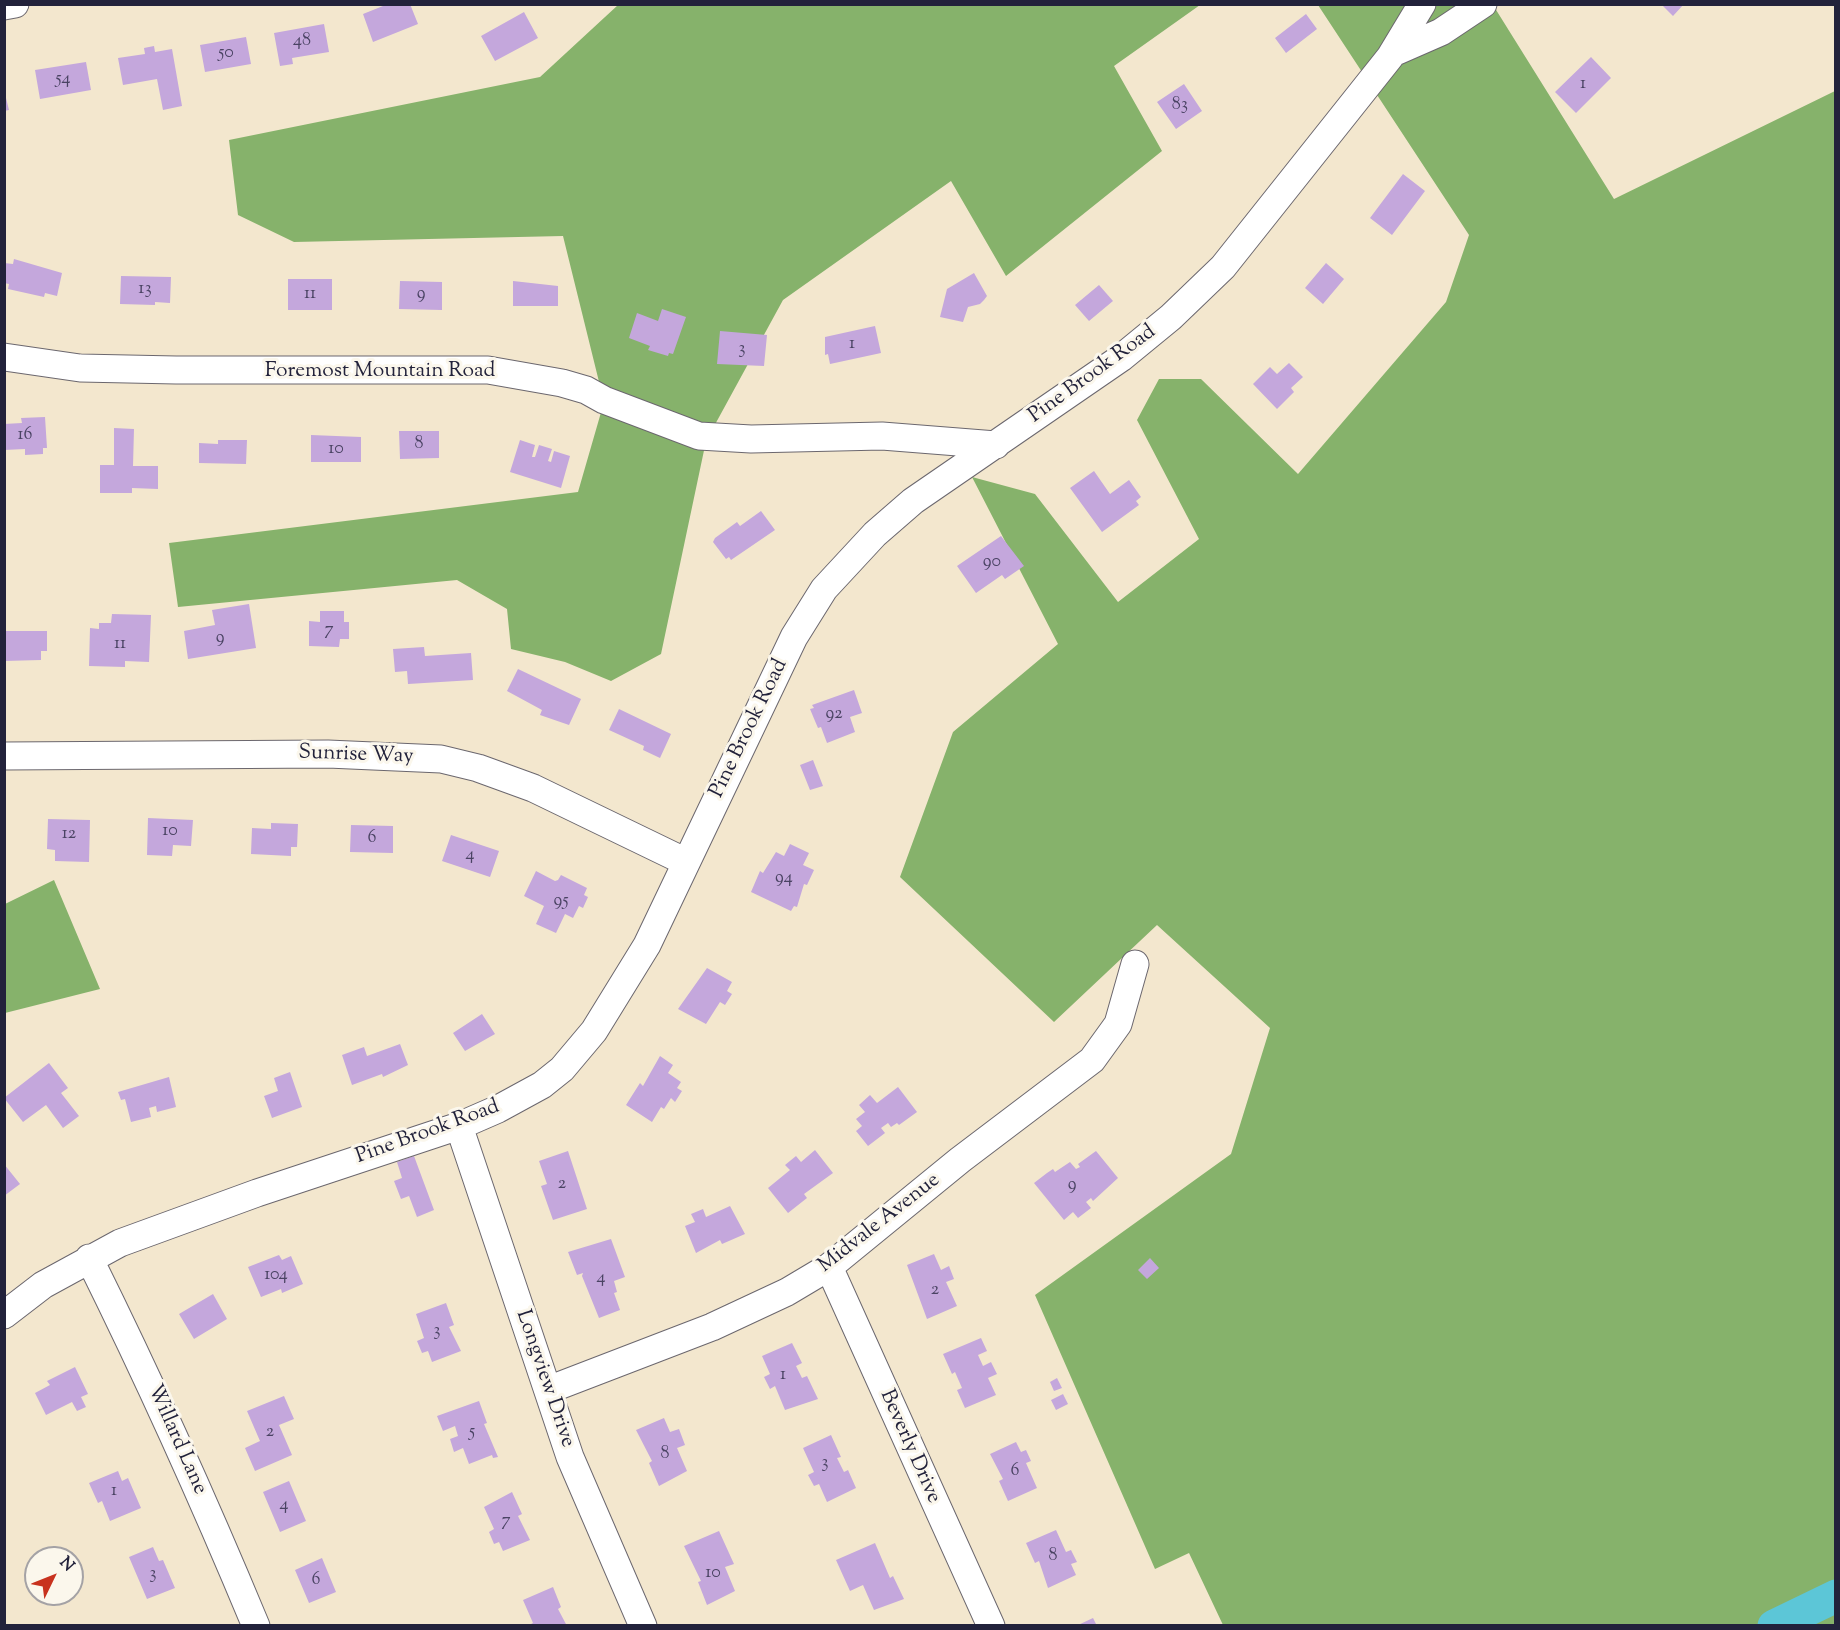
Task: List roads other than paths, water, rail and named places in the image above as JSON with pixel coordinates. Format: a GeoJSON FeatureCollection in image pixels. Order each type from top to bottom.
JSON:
{"type":"FeatureCollection","features":[{"type":"Feature","properties":{"kind":"street"},"geometry":{"type":"LineString","coordinates":[[4,6],[15,4]]}},
{"type":"Feature","properties":{"kind":"street","name":"Pine Brook Road"},"geometry":{"type":"LineString","coordinates":[[4,1315],[43,1285],[120,1243],[257,1193],[459,1126],[498,1109],[542,1085],[579,1051],[622,989],[647,945],[794,637],[824,589],[874,534],[914,501],[1121,358],[1171,317],[1223,267],[1393,53],[1422,4]]}},
{"type":"Feature","properties":{"kind":"street"},"geometry":{"type":"LineString","coordinates":[[1393,53],[1441,32],[1483,4]]}},
{"type":"Feature","properties":{"kind":"street","name":"Foremost Mountain Road"},"geometry":{"type":"LineString","coordinates":[[4,357],[80,368],[488,370],[562,383],[586,390],[604,400],[699,436],[751,439],[882,436],[996,445]]}},
{"type":"Feature","properties":{"kind":"street","name":"Sunrise Way"},"geometry":{"type":"LineString","coordinates":[[4,756],[316,754],[441,759],[478,768],[534,788],[686,862]]}},
{"type":"Feature","properties":{"kind":"street","name":"Midvale Avenue"},"geometry":{"type":"LineString","coordinates":[[548,1390],[712,1327],[787,1292],[829,1267],[960,1160],[1092,1060],[1118,1024],[1135,964]]}},
{"type":"Feature","properties":{"kind":"street","name":"Longview Drive"},"geometry":{"type":"LineString","coordinates":[[459,1126],[574,1466],[643,1626]]}},
{"type":"Feature","properties":{"kind":"street","name":"Willard Lane"},"geometry":{"type":"LineString","coordinates":[[89,1258],[178,1442],[256,1626]]}},
{"type":"Feature","properties":{"kind":"street","name":"Beverly Drive"},"geometry":{"type":"LineString","coordinates":[[829,1267],[991,1626]]}},
{"type":"Feature","properties":{"kind":"waterway"},"geometry":{"type":"LineString","coordinates":[[1774,1626],[1836,1596]]}}]}
